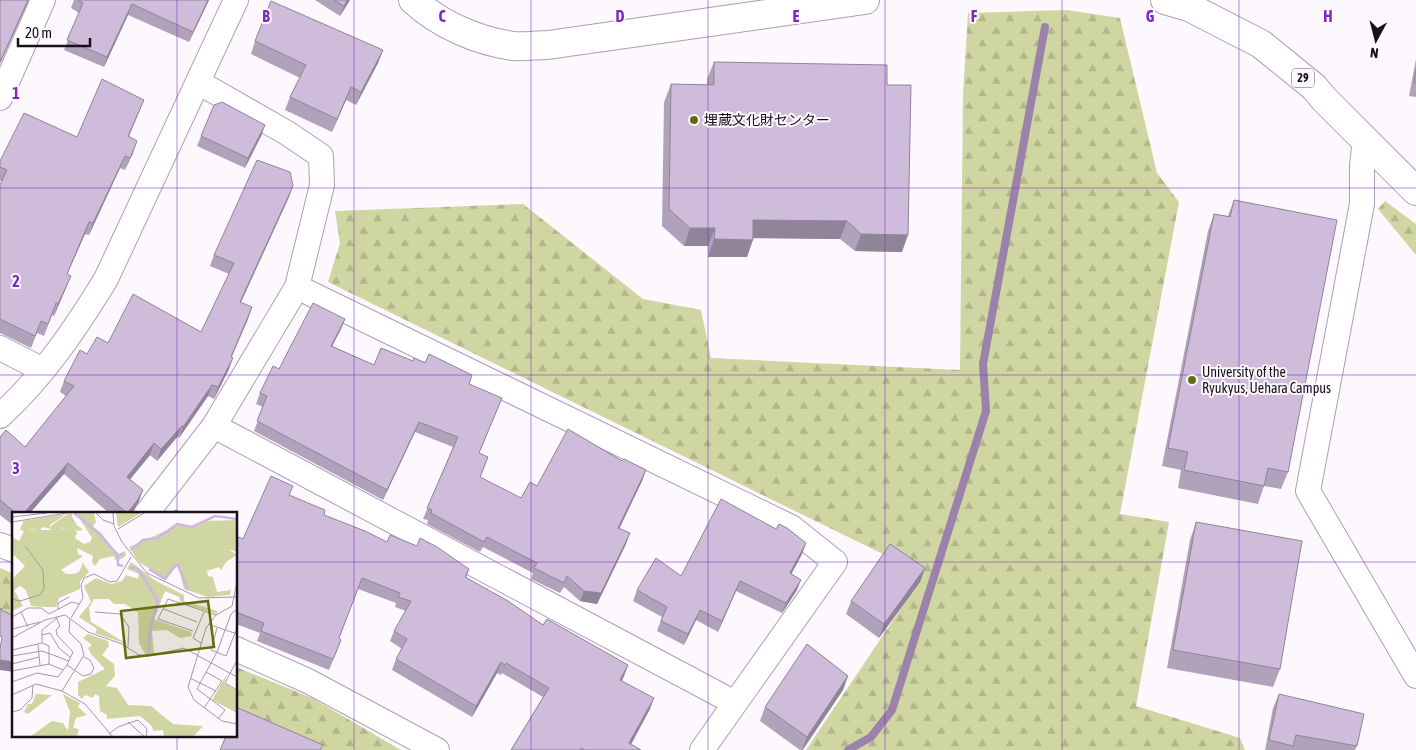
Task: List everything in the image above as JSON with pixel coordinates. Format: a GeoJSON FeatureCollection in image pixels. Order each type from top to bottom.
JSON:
{"type":"FeatureCollection","features":[{"type":"Feature","properties":{"kind":"main road"},"geometry":{"type":"LineString","coordinates":[[413,0],[445,23],[480,38],[515,46],[548,45],[865,0]]}},
{"type":"Feature","properties":{"kind":"main road","name":"29"},"geometry":{"type":"LineString","coordinates":[[1165,0],[1189,7],[1261,44],[1314,87],[1416,191]]}},
{"type":"Feature","properties":{"kind":"street"},"geometry":{"type":"LineString","coordinates":[[0,98],[42,0]]}},
{"type":"Feature","properties":{"kind":"street"},"geometry":{"type":"LineString","coordinates":[[0,416],[43,370],[80,322],[106,279],[236,0]]}},
{"type":"Feature","properties":{"kind":"street"},"geometry":{"type":"LineString","coordinates":[[148,512],[214,426],[297,287],[322,185],[321,156],[287,132],[198,82]]}},
{"type":"Feature","properties":{"kind":"street"},"geometry":{"type":"LineString","coordinates":[[1365,139],[1362,165],[1362,204],[1308,491],[1416,676]]}},
{"type":"Feature","properties":{"kind":"street"},"geometry":{"type":"LineString","coordinates":[[297,287],[791,527],[835,562],[702,750]]}},
{"type":"Feature","properties":{"kind":"street"},"geometry":{"type":"LineString","coordinates":[[0,348],[43,370]]}},
{"type":"Feature","properties":{"kind":"street"},"geometry":{"type":"LineString","coordinates":[[214,426],[735,703]]}},
{"type":"Feature","properties":{"kind":"street"},"geometry":{"type":"LineString","coordinates":[[0,544],[12,549]]}},
{"type":"Feature","properties":{"kind":"street"},"geometry":{"type":"LineString","coordinates":[[238,649],[308,682],[437,750]]}},
{"type":"Feature","properties":{"kind":"green space"},"geometry":{"type":"Polygon","coordinates":[[[1067,10],[1120,18],[1157,173],[1179,202],[1120,514],[1169,522],[1136,706],[1240,738],[1245,750],[806,750],[908,598],[895,560],[328,282],[340,243],[335,211],[523,204],[643,299],[701,310],[711,358],[960,370],[963,95],[968,13],[1067,10]]]}},
{"type":"Feature","properties":{"kind":"green space"},"geometry":{"type":"Polygon","coordinates":[[[1385,201],[1416,224],[1416,255],[1378,209],[1385,201]]]}},
{"type":"Feature","properties":{"kind":"green space"},"geometry":{"type":"Polygon","coordinates":[[[0,568],[12,573],[12,621],[0,616],[0,568]]]}},
{"type":"Feature","properties":{"kind":"green space"},"geometry":{"type":"Polygon","coordinates":[[[238,668],[312,698],[401,750],[307,750],[238,720],[238,668]]]}},
{"type":"Feature","properties":{"kind":"building"},"geometry":{"type":"Polygon","coordinates":[[[0,0],[28,0],[0,62],[0,0]]]}},
{"type":"Feature","properties":{"kind":"building"},"geometry":{"type":"Polygon","coordinates":[[[78,0],[208,0],[193,32],[132,4],[107,57],[67,40],[83,3],[78,0]]]}},
{"type":"Feature","properties":{"kind":"building"},"geometry":{"type":"Polygon","coordinates":[[[334,0],[347,0],[344,6],[334,0]]]}},
{"type":"Feature","properties":{"kind":"building"},"geometry":{"type":"Polygon","coordinates":[[[271,1],[383,50],[361,92],[351,87],[337,119],[290,97],[306,65],[255,41],[271,1]]]}},
{"type":"Feature","properties":{"kind":"building"},"geometry":{"type":"Polygon","coordinates":[[[714,62],[887,65],[887,85],[911,85],[908,235],[861,234],[847,221],[753,220],[753,240],[714,239],[715,228],[690,228],[669,209],[671,84],[714,85],[714,62]]]}},
{"type":"Feature","properties":{"kind":"building"},"geometry":{"type":"Polygon","coordinates":[[[102,79],[144,100],[128,136],[137,141],[130,158],[125,156],[93,223],[89,222],[67,274],[71,276],[58,304],[56,303],[48,324],[41,321],[35,336],[0,319],[0,185],[7,170],[0,167],[0,161],[24,113],[77,137],[102,79]]]}},
{"type":"Feature","properties":{"kind":"building"},"geometry":{"type":"Polygon","coordinates":[[[222,102],[265,125],[248,158],[201,136],[214,105],[222,102]]]}},
{"type":"Feature","properties":{"kind":"building"},"geometry":{"type":"Polygon","coordinates":[[[257,160],[290,172],[293,186],[240,302],[252,307],[231,357],[233,358],[218,387],[212,385],[183,427],[161,449],[154,443],[127,477],[143,490],[128,512],[68,463],[25,512],[15,512],[0,500],[0,437],[6,430],[25,447],[74,386],[64,381],[80,350],[87,354],[97,337],[108,343],[133,294],[201,332],[234,263],[214,255],[257,160]]]}},
{"type":"Feature","properties":{"kind":"building"},"geometry":{"type":"Polygon","coordinates":[[[1234,200],[1337,220],[1288,472],[1268,468],[1264,486],[1184,470],[1188,452],[1168,448],[1214,214],[1230,217],[1234,200]]]}},
{"type":"Feature","properties":{"kind":"building"},"geometry":{"type":"Polygon","coordinates":[[[313,303],[345,319],[331,346],[374,365],[381,348],[413,361],[414,358],[425,363],[429,354],[472,375],[469,384],[502,398],[479,453],[488,457],[480,477],[521,498],[530,482],[537,486],[568,429],[622,461],[624,459],[646,470],[618,528],[630,533],[601,593],[584,591],[567,576],[564,583],[534,568],[537,563],[487,537],[484,542],[431,513],[432,510],[427,508],[458,437],[419,422],[387,490],[257,421],[267,396],[260,393],[273,366],[279,369],[313,303]]]}},
{"type":"Feature","properties":{"kind":"building"},"geometry":{"type":"Polygon","coordinates":[[[271,476],[293,486],[289,495],[325,510],[324,515],[387,542],[390,535],[417,546],[420,538],[437,547],[469,569],[465,577],[508,601],[543,625],[547,619],[628,665],[620,680],[654,698],[629,743],[641,750],[585,750],[581,748],[580,750],[511,750],[549,688],[506,663],[505,665],[501,662],[476,706],[396,659],[407,639],[394,631],[411,601],[398,597],[400,593],[362,578],[333,659],[261,631],[264,623],[238,613],[238,537],[243,539],[271,476]]]}},
{"type":"Feature","properties":{"kind":"building"},"geometry":{"type":"Polygon","coordinates":[[[721,499],[776,529],[779,524],[787,528],[806,543],[790,573],[801,580],[786,603],[740,581],[722,621],[700,610],[688,634],[661,621],[667,607],[637,590],[656,558],[681,576],[721,499]]]}},
{"type":"Feature","properties":{"kind":"building"},"geometry":{"type":"Polygon","coordinates":[[[1196,522],[1302,541],[1280,669],[1173,650],[1196,522]]]}},
{"type":"Feature","properties":{"kind":"building"},"geometry":{"type":"Polygon","coordinates":[[[890,544],[925,568],[884,624],[851,601],[890,544]]]}},
{"type":"Feature","properties":{"kind":"building"},"geometry":{"type":"Polygon","coordinates":[[[0,608],[12,615],[12,662],[0,660],[2,637],[0,636],[0,608]]]}},
{"type":"Feature","properties":{"kind":"building"},"geometry":{"type":"Polygon","coordinates":[[[807,644],[848,676],[807,737],[765,707],[807,644]]]}},
{"type":"Feature","properties":{"kind":"building"},"geometry":{"type":"Polygon","coordinates":[[[1279,694],[1364,714],[1357,746],[1296,735],[1293,746],[1269,740],[1279,694]]]}},
{"type":"Feature","properties":{"kind":"building"},"geometry":{"type":"Polygon","coordinates":[[[238,708],[323,745],[320,750],[220,750],[225,738],[238,738],[238,708]]]}},
{"type":"Feature","properties":{"kind":"waterway"},"geometry":{"type":"LineString","coordinates":[[848,750],[871,737],[892,710],[986,411],[983,364],[1045,27]]}},
{"type":"Feature","properties":{"kind":"place","name":"埋蔵文化財センター"},"geometry":{"type":"Point","coordinates":[694,120]}},
{"type":"Feature","properties":{"kind":"place","name":"University of the Ryukyus, Uehara Campus"},"geometry":{"type":"Point","coordinates":[1192,380]}}]}
